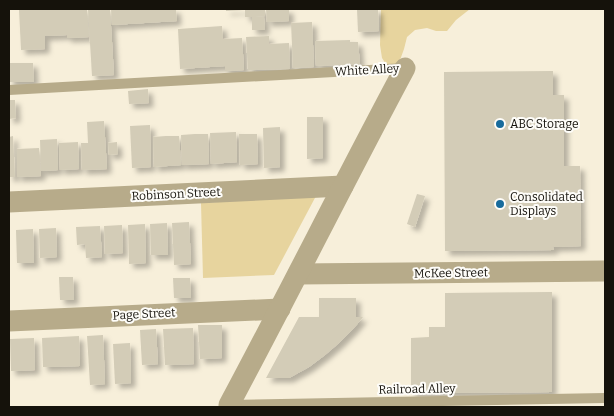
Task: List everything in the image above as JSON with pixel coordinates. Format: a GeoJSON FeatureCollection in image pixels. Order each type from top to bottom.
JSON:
{"type":"FeatureCollection","features":[{"type":"Feature","properties":{"kind":"street","name":"White Alley"},"geometry":{"type":"LineString","coordinates":[[228,405],[405,68]]}},
{"type":"Feature","properties":{"kind":"street","name":"Robinson Street"},"geometry":{"type":"LineString","coordinates":[[9,202],[343,186]]}},
{"type":"Feature","properties":{"kind":"street","name":"McKee Street"},"geometry":{"type":"LineString","coordinates":[[298,274],[605,271]]}},
{"type":"Feature","properties":{"kind":"street","name":"Page Street"},"geometry":{"type":"LineString","coordinates":[[9,321],[280,308]]}},
{"type":"Feature","properties":{"kind":"lane","name":"White Alley"},"geometry":{"type":"LineString","coordinates":[[9,90],[405,68]]}},
{"type":"Feature","properties":{"kind":"lane","name":"Railroad Alley"},"geometry":{"type":"LineString","coordinates":[[228,405],[605,398]]}},
{"type":"Feature","properties":{"kind":"shaded area"},"geometry":{"type":"Polygon","coordinates":[[[381,9],[470,9],[456,20],[447,31],[436,31],[427,28],[415,30],[407,37],[400,60],[394,65],[386,64],[382,58],[380,45],[381,9]]]}},
{"type":"Feature","properties":{"kind":"shaded area"},"geometry":{"type":"Polygon","coordinates":[[[316,196],[274,275],[203,278],[201,203],[316,196]]]}},
{"type":"Feature","properties":{"kind":"building"},"geometry":{"type":"Polygon","coordinates":[[[19,9],[87,9],[89,37],[45,36],[45,49],[21,50],[19,9]]]}},
{"type":"Feature","properties":{"kind":"building"},"geometry":{"type":"Polygon","coordinates":[[[88,9],[110,9],[114,75],[92,76],[88,9]]]}},
{"type":"Feature","properties":{"kind":"building"},"geometry":{"type":"Polygon","coordinates":[[[111,9],[176,9],[177,21],[112,25],[111,9]]]}},
{"type":"Feature","properties":{"kind":"building"},"geometry":{"type":"Polygon","coordinates":[[[226,9],[265,9],[265,16],[254,17],[264,17],[265,30],[252,30],[252,17],[245,17],[245,10],[226,11],[226,9]]]}},
{"type":"Feature","properties":{"kind":"building"},"geometry":{"type":"Polygon","coordinates":[[[266,9],[289,9],[289,21],[267,22],[266,9]]]}},
{"type":"Feature","properties":{"kind":"building"},"geometry":{"type":"Polygon","coordinates":[[[357,9],[378,9],[379,31],[358,32],[357,9]]]}},
{"type":"Feature","properties":{"kind":"building"},"geometry":{"type":"Polygon","coordinates":[[[312,22],[314,67],[293,68],[291,23],[312,22]]]}},
{"type":"Feature","properties":{"kind":"building"},"geometry":{"type":"Polygon","coordinates":[[[222,26],[223,39],[242,38],[244,70],[225,71],[225,66],[180,69],[178,29],[222,26]]]}},
{"type":"Feature","properties":{"kind":"building"},"geometry":{"type":"Polygon","coordinates":[[[269,36],[269,44],[289,43],[290,69],[248,70],[246,37],[269,36]]]}},
{"type":"Feature","properties":{"kind":"building"},"geometry":{"type":"Polygon","coordinates":[[[350,40],[350,42],[358,42],[360,64],[316,66],[315,41],[350,40]]]}},
{"type":"Feature","properties":{"kind":"building"},"geometry":{"type":"Polygon","coordinates":[[[9,63],[33,63],[34,82],[9,82],[9,63]]]}},
{"type":"Feature","properties":{"kind":"building"},"geometry":{"type":"Polygon","coordinates":[[[553,71],[553,95],[564,95],[564,166],[580,166],[581,246],[553,247],[554,250],[445,251],[444,72],[553,71]]]}},
{"type":"Feature","properties":{"kind":"building"},"geometry":{"type":"Polygon","coordinates":[[[148,89],[149,103],[129,104],[128,91],[148,89]]]}},
{"type":"Feature","properties":{"kind":"building"},"geometry":{"type":"Polygon","coordinates":[[[9,100],[15,100],[16,118],[9,119],[9,100]]]}},
{"type":"Feature","properties":{"kind":"building"},"geometry":{"type":"Polygon","coordinates":[[[307,117],[323,117],[323,158],[307,159],[307,117]]]}},
{"type":"Feature","properties":{"kind":"building"},"geometry":{"type":"Polygon","coordinates":[[[104,121],[107,169],[82,170],[81,143],[88,143],[87,122],[104,121]]]}},
{"type":"Feature","properties":{"kind":"building"},"geometry":{"type":"Polygon","coordinates":[[[150,125],[151,167],[132,168],[130,126],[150,125]]]}},
{"type":"Feature","properties":{"kind":"building"},"geometry":{"type":"Polygon","coordinates":[[[280,127],[280,167],[264,168],[263,128],[280,127]]]}},
{"type":"Feature","properties":{"kind":"building"},"geometry":{"type":"Polygon","coordinates":[[[236,132],[237,162],[211,164],[210,133],[236,132]]]}},
{"type":"Feature","properties":{"kind":"building"},"geometry":{"type":"Polygon","coordinates":[[[208,134],[209,164],[182,165],[181,135],[208,134]]]}},
{"type":"Feature","properties":{"kind":"building"},"geometry":{"type":"Polygon","coordinates":[[[239,134],[257,134],[258,164],[240,165],[239,134]]]}},
{"type":"Feature","properties":{"kind":"building"},"geometry":{"type":"Polygon","coordinates":[[[13,136],[15,177],[9,177],[9,137],[13,136]]]}},
{"type":"Feature","properties":{"kind":"building"},"geometry":{"type":"Polygon","coordinates":[[[179,136],[181,165],[154,167],[153,137],[179,136]]]}},
{"type":"Feature","properties":{"kind":"building"},"geometry":{"type":"Polygon","coordinates":[[[57,139],[58,170],[41,171],[40,140],[57,139]]]}},
{"type":"Feature","properties":{"kind":"building"},"geometry":{"type":"Polygon","coordinates":[[[78,142],[79,169],[60,170],[59,143],[78,142]]]}},
{"type":"Feature","properties":{"kind":"building"},"geometry":{"type":"Polygon","coordinates":[[[117,142],[118,154],[109,155],[108,143],[117,142]]]}},
{"type":"Feature","properties":{"kind":"building"},"geometry":{"type":"Polygon","coordinates":[[[39,148],[41,176],[17,177],[17,149],[39,148]]]}},
{"type":"Feature","properties":{"kind":"building"},"geometry":{"type":"Polygon","coordinates":[[[417,194],[425,196],[415,227],[407,224],[417,194]]]}},
{"type":"Feature","properties":{"kind":"building"},"geometry":{"type":"Polygon","coordinates":[[[189,222],[191,264],[174,265],[172,223],[189,222]]]}},
{"type":"Feature","properties":{"kind":"building"},"geometry":{"type":"Polygon","coordinates":[[[167,223],[168,255],[151,255],[150,224],[167,223]]]}},
{"type":"Feature","properties":{"kind":"building"},"geometry":{"type":"Polygon","coordinates":[[[145,224],[146,263],[129,264],[128,225],[145,224]]]}},
{"type":"Feature","properties":{"kind":"building"},"geometry":{"type":"Polygon","coordinates":[[[122,225],[123,253],[105,254],[104,226],[122,225]]]}},
{"type":"Feature","properties":{"kind":"building"},"geometry":{"type":"Polygon","coordinates":[[[100,226],[102,257],[86,258],[85,244],[77,245],[76,227],[100,226]]]}},
{"type":"Feature","properties":{"kind":"building"},"geometry":{"type":"Polygon","coordinates":[[[56,228],[57,257],[40,258],[39,229],[56,228]]]}},
{"type":"Feature","properties":{"kind":"building"},"geometry":{"type":"Polygon","coordinates":[[[33,229],[34,263],[17,263],[16,230],[33,229]]]}},
{"type":"Feature","properties":{"kind":"building"},"geometry":{"type":"Polygon","coordinates":[[[59,277],[73,277],[74,300],[60,300],[59,277]]]}},
{"type":"Feature","properties":{"kind":"building"},"geometry":{"type":"Polygon","coordinates":[[[173,278],[190,278],[191,298],[174,298],[173,278]]]}},
{"type":"Feature","properties":{"kind":"building"},"geometry":{"type":"Polygon","coordinates":[[[552,292],[552,392],[411,393],[411,338],[429,337],[429,327],[445,327],[445,293],[552,292]]]}},
{"type":"Feature","properties":{"kind":"building"},"geometry":{"type":"Polygon","coordinates":[[[319,298],[356,298],[356,317],[363,317],[339,343],[309,367],[289,378],[266,378],[299,317],[319,317],[319,298]]]}},
{"type":"Feature","properties":{"kind":"building"},"geometry":{"type":"Polygon","coordinates":[[[198,325],[222,325],[222,358],[200,359],[198,325]]]}},
{"type":"Feature","properties":{"kind":"building"},"geometry":{"type":"Polygon","coordinates":[[[193,328],[194,364],[165,365],[163,329],[193,328]]]}},
{"type":"Feature","properties":{"kind":"building"},"geometry":{"type":"Polygon","coordinates":[[[156,329],[158,364],[142,365],[140,330],[156,329]]]}},
{"type":"Feature","properties":{"kind":"building"},"geometry":{"type":"Polygon","coordinates":[[[103,335],[105,384],[90,385],[87,336],[103,335]]]}},
{"type":"Feature","properties":{"kind":"building"},"geometry":{"type":"Polygon","coordinates":[[[79,336],[80,366],[43,367],[42,338],[79,336]]]}},
{"type":"Feature","properties":{"kind":"building"},"geometry":{"type":"Polygon","coordinates":[[[34,338],[35,370],[11,371],[10,339],[34,338]]]}},
{"type":"Feature","properties":{"kind":"building"},"geometry":{"type":"Polygon","coordinates":[[[130,343],[131,383],[115,384],[113,344],[130,343]]]}},
{"type":"Feature","properties":{"kind":"place","name":"ABC Storage"},"geometry":{"type":"Point","coordinates":[500,124]}},
{"type":"Feature","properties":{"kind":"place","name":"Consolidated Displays"},"geometry":{"type":"Point","coordinates":[500,204]}}]}
